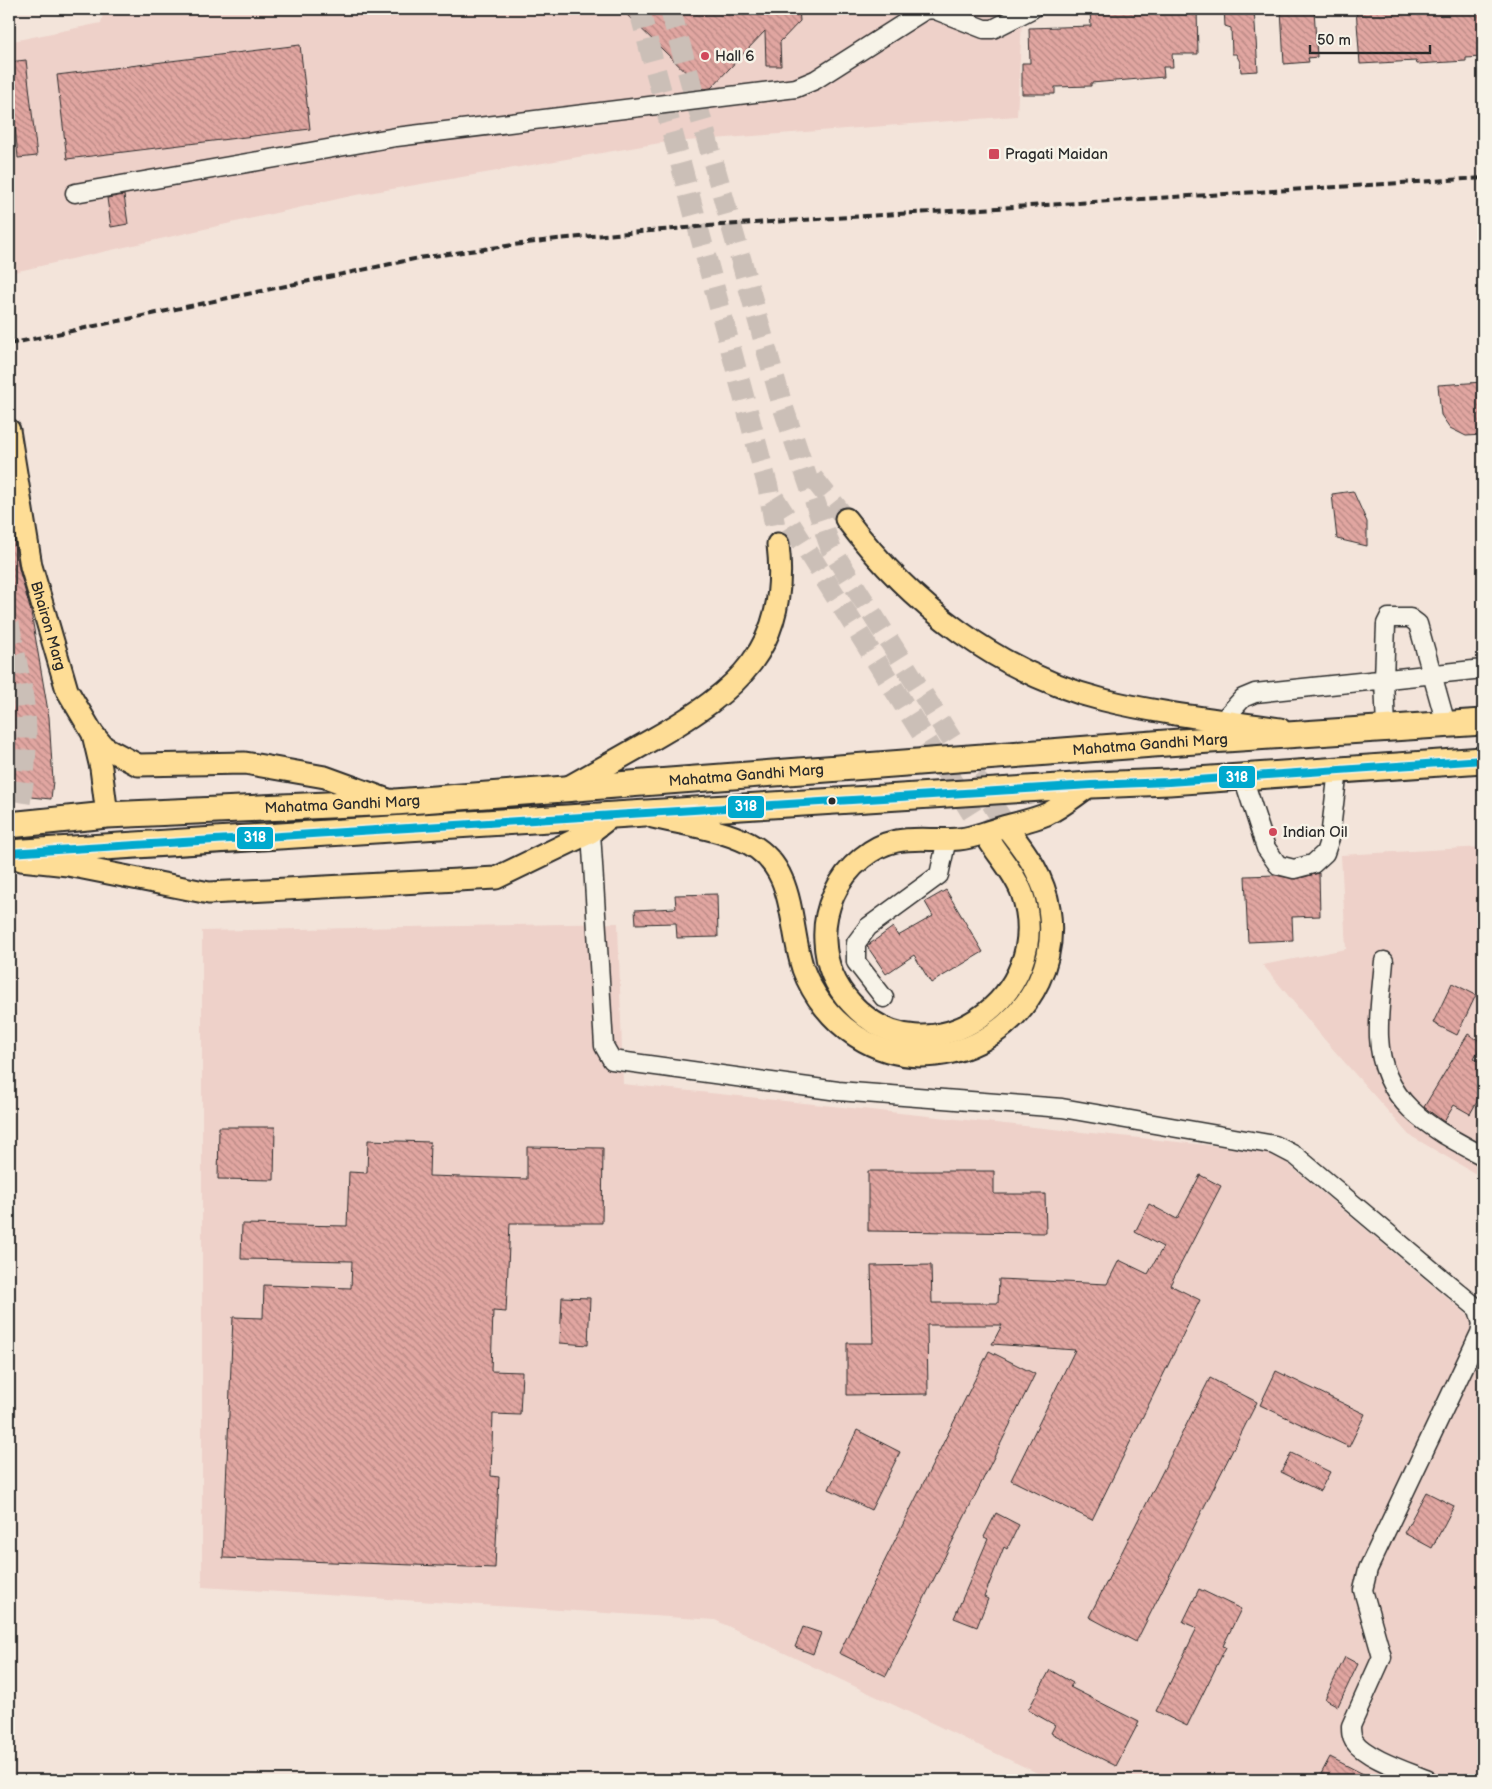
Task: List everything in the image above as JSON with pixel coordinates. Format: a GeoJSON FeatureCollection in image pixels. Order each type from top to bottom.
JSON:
{"type":"FeatureCollection","features":[{"type":"Feature","properties":{"kind":"highway","name":"Mahatma Gandhi Marg"},"geometry":{"type":"LineString","coordinates":[[9,824],[107,815],[396,802],[1483,722]]}},
{"type":"Feature","properties":{"kind":"highway","name":"Mahatma Gandhi Marg"},"geometry":{"type":"LineString","coordinates":[[9,853],[1243,777],[1483,760]]}},
{"type":"Feature","properties":{"kind":"main road","name":"Bhairon Marg"},"geometry":{"type":"LineString","coordinates":[[9,430],[31,566],[67,690],[93,734],[101,768],[107,815]]}},
{"type":"Feature","properties":{"kind":"main road"},"geometry":{"type":"LineString","coordinates":[[846,519],[888,571],[912,595],[958,632],[994,654],[1047,680],[1103,699],[1307,734]]}},
{"type":"Feature","properties":{"kind":"main road"},"geometry":{"type":"LineString","coordinates":[[563,790],[709,706],[736,682],[758,654],[773,619],[780,582],[778,544]]}},
{"type":"Feature","properties":{"kind":"main road"},"geometry":{"type":"LineString","coordinates":[[93,734],[104,747],[138,765],[245,762],[325,777],[396,802]]}},
{"type":"Feature","properties":{"kind":"main road"},"geometry":{"type":"LineString","coordinates":[[990,842],[1016,880],[1026,909],[1028,939],[1020,969],[1004,996],[981,1018],[967,1026],[937,1035],[907,1034],[893,1031],[857,1010],[839,988],[832,975],[825,947],[826,919],[835,891],[842,879],[857,862],[874,849],[900,838],[960,839],[1047,814],[1091,785]]}},
{"type":"Feature","properties":{"kind":"main road"},"geometry":{"type":"LineString","coordinates":[[640,814],[736,838],[759,849],[776,867],[787,888],[803,968],[810,985],[830,1014],[856,1036],[872,1045],[887,1051],[920,1056],[954,1052],[970,1047],[999,1031],[1024,1006],[1041,975],[1050,942],[1049,909],[1046,893],[1033,863],[1010,832]]}},
{"type":"Feature","properties":{"kind":"main road"},"geometry":{"type":"LineString","coordinates":[[9,859],[68,865],[208,893],[496,878],[591,832],[613,815]]}},
{"type":"Feature","properties":{"kind":"lane"},"geometry":{"type":"LineString","coordinates":[[75,193],[396,137],[796,88],[815,80],[925,10],[933,9],[984,29],[993,29],[1026,12]]}},
{"type":"Feature","properties":{"kind":"lane"},"geometry":{"type":"LineString","coordinates":[[1386,728],[1384,679],[1386,624],[1389,618],[1410,618],[1416,621],[1446,724]]}},
{"type":"Feature","properties":{"kind":"lane"},"geometry":{"type":"LineString","coordinates":[[1223,720],[1243,698],[1250,694],[1483,669]]}},
{"type":"Feature","properties":{"kind":"lane"},"geometry":{"type":"LineString","coordinates":[[1243,777],[1266,848],[1278,865],[1294,869],[1314,864],[1325,853],[1330,838],[1338,770]]}},
{"type":"Feature","properties":{"kind":"lane"},"geometry":{"type":"LineString","coordinates":[[591,832],[604,1046],[612,1060],[838,1091],[1062,1108],[1275,1145],[1296,1156],[1478,1309],[1482,1324],[1480,1333],[1368,1569],[1363,1590],[1382,1657],[1351,1726],[1351,1734],[1355,1742],[1366,1752],[1428,1780]]}},
{"type":"Feature","properties":{"kind":"lane"},"geometry":{"type":"LineString","coordinates":[[884,998],[856,962],[856,944],[868,927],[939,875],[947,839]]}},
{"type":"Feature","properties":{"kind":"lane"},"geometry":{"type":"LineString","coordinates":[[1384,961],[1379,1037],[1383,1065],[1396,1094],[1411,1111],[1429,1126],[1483,1156]]}},
{"type":"Feature","properties":{"kind":"shaded area","name":"Pragati Maidan"},"geometry":{"type":"Polygon","coordinates":[[[104,9],[1020,9],[1022,19],[1017,116],[660,143],[351,196],[14,272],[9,229],[9,62],[13,41],[101,23],[104,9]]]}},
{"type":"Feature","properties":{"kind":"shaded area"},"geometry":{"type":"Polygon","coordinates":[[[1483,847],[1483,1178],[1409,1135],[1324,1039],[1263,965],[1346,949],[1341,855],[1483,847]]]}},
{"type":"Feature","properties":{"kind":"shaded area"},"geometry":{"type":"Polygon","coordinates":[[[618,923],[623,1084],[1274,1152],[1483,1328],[1483,1780],[1052,1780],[715,1620],[202,1587],[202,931],[618,923]]]}},
{"type":"Feature","properties":{"kind":"building","name":"Hall 6"},"geometry":{"type":"Polygon","coordinates":[[[621,9],[799,9],[800,21],[780,42],[781,66],[766,66],[765,31],[711,88],[703,89],[621,9]]]}},
{"type":"Feature","properties":{"kind":"building"},"geometry":{"type":"Polygon","coordinates":[[[1090,9],[1197,9],[1198,54],[1172,54],[1173,67],[1163,67],[1164,77],[1091,83],[1091,86],[1055,87],[1055,94],[1022,94],[1022,63],[1030,63],[1029,28],[1091,26],[1090,9]]]}},
{"type":"Feature","properties":{"kind":"building"},"geometry":{"type":"Polygon","coordinates":[[[1224,9],[1254,9],[1258,71],[1241,72],[1240,62],[1236,54],[1232,54],[1231,28],[1225,26],[1224,9]]]}},
{"type":"Feature","properties":{"kind":"building"},"geometry":{"type":"Polygon","coordinates":[[[1281,9],[1314,9],[1317,57],[1308,58],[1309,62],[1284,64],[1281,9]]]}},
{"type":"Feature","properties":{"kind":"building"},"geometry":{"type":"Polygon","coordinates":[[[1356,9],[1483,9],[1483,57],[1466,58],[1466,61],[1417,64],[1416,61],[1360,64],[1356,9]]]}},
{"type":"Feature","properties":{"kind":"building"},"geometry":{"type":"Polygon","coordinates":[[[300,45],[310,129],[67,159],[57,75],[300,45]]]}},
{"type":"Feature","properties":{"kind":"building"},"geometry":{"type":"Polygon","coordinates":[[[26,60],[37,156],[18,158],[9,62],[26,60]]]}},
{"type":"Feature","properties":{"kind":"building"},"geometry":{"type":"Polygon","coordinates":[[[124,195],[128,224],[111,227],[107,198],[124,195]]]}},
{"type":"Feature","properties":{"kind":"building"},"geometry":{"type":"Polygon","coordinates":[[[1483,382],[1483,435],[1466,436],[1450,428],[1441,415],[1438,385],[1483,382]]]}},
{"type":"Feature","properties":{"kind":"building"},"geometry":{"type":"Polygon","coordinates":[[[1353,491],[1367,522],[1367,546],[1337,539],[1332,494],[1353,491]]]}},
{"type":"Feature","properties":{"kind":"building"},"geometry":{"type":"Polygon","coordinates":[[[9,527],[12,527],[19,569],[31,612],[49,717],[53,781],[51,799],[9,795],[9,527]]]}},
{"type":"Feature","properties":{"kind":"building"},"geometry":{"type":"Polygon","coordinates":[[[1319,873],[1320,916],[1292,917],[1293,940],[1248,942],[1245,876],[1275,875],[1296,879],[1319,873]]]}},
{"type":"Feature","properties":{"kind":"building"},"geometry":{"type":"Polygon","coordinates":[[[946,890],[983,952],[931,983],[914,955],[886,974],[867,946],[893,927],[898,936],[933,916],[925,902],[946,890]]]}},
{"type":"Feature","properties":{"kind":"building"},"geometry":{"type":"Polygon","coordinates":[[[717,894],[718,937],[677,938],[676,923],[636,924],[635,910],[676,908],[675,895],[717,894]]]}},
{"type":"Feature","properties":{"kind":"building"},"geometry":{"type":"Polygon","coordinates":[[[1452,983],[1476,995],[1457,1035],[1433,1023],[1452,983]]]}},
{"type":"Feature","properties":{"kind":"building"},"geometry":{"type":"Polygon","coordinates":[[[1468,1034],[1483,1043],[1474,1058],[1483,1064],[1483,1091],[1470,1114],[1454,1105],[1444,1122],[1424,1107],[1468,1034]]]}},
{"type":"Feature","properties":{"kind":"building"},"geometry":{"type":"Polygon","coordinates":[[[219,1127],[275,1127],[274,1180],[218,1179],[219,1127]]]}},
{"type":"Feature","properties":{"kind":"building"},"geometry":{"type":"Polygon","coordinates":[[[368,1140],[430,1142],[429,1176],[527,1179],[527,1147],[603,1148],[602,1223],[510,1223],[506,1312],[493,1311],[491,1371],[522,1372],[520,1415],[493,1414],[491,1476],[499,1477],[495,1568],[223,1558],[233,1317],[263,1318],[264,1285],[351,1288],[352,1261],[241,1259],[242,1224],[347,1226],[349,1172],[367,1173],[368,1140]]]}},
{"type":"Feature","properties":{"kind":"building"},"geometry":{"type":"Polygon","coordinates":[[[868,1171],[994,1171],[994,1194],[1045,1194],[1046,1233],[868,1231],[868,1171]]]}},
{"type":"Feature","properties":{"kind":"building"},"geometry":{"type":"Polygon","coordinates":[[[1200,1175],[1221,1186],[1170,1285],[1200,1300],[1092,1520],[1011,1480],[1075,1350],[992,1344],[1002,1325],[927,1325],[928,1394],[847,1395],[847,1343],[873,1343],[871,1266],[931,1265],[932,1303],[998,1303],[999,1279],[1107,1284],[1119,1260],[1148,1274],[1163,1247],[1135,1232],[1149,1204],[1177,1219],[1200,1175]]]}},
{"type":"Feature","properties":{"kind":"building"},"geometry":{"type":"Polygon","coordinates":[[[562,1297],[590,1298],[588,1345],[560,1343],[562,1297]]]}},
{"type":"Feature","properties":{"kind":"building"},"geometry":{"type":"Polygon","coordinates":[[[989,1351],[1035,1374],[886,1676],[839,1653],[989,1351]]]}},
{"type":"Feature","properties":{"kind":"building"},"geometry":{"type":"Polygon","coordinates":[[[1276,1371],[1365,1414],[1349,1447],[1260,1405],[1276,1371]]]}},
{"type":"Feature","properties":{"kind":"building"},"geometry":{"type":"Polygon","coordinates":[[[1210,1378],[1257,1402],[1136,1642],[1089,1617],[1210,1378]]]}},
{"type":"Feature","properties":{"kind":"building"},"geometry":{"type":"Polygon","coordinates":[[[857,1430],[900,1452],[871,1510],[829,1489],[857,1430]]]}},
{"type":"Feature","properties":{"kind":"building"},"geometry":{"type":"Polygon","coordinates":[[[1291,1453],[1330,1472],[1320,1491],[1281,1472],[1291,1453]]]}},
{"type":"Feature","properties":{"kind":"building"},"geometry":{"type":"Polygon","coordinates":[[[1426,1492],[1454,1506],[1432,1548],[1404,1533],[1426,1492]]]}},
{"type":"Feature","properties":{"kind":"building"},"geometry":{"type":"Polygon","coordinates":[[[996,1513],[1019,1525],[1007,1549],[1004,1547],[984,1597],[988,1599],[977,1627],[954,1618],[988,1539],[984,1537],[996,1513]]]}},
{"type":"Feature","properties":{"kind":"building"},"geometry":{"type":"Polygon","coordinates":[[[1199,1589],[1241,1609],[1223,1646],[1226,1647],[1187,1726],[1156,1711],[1197,1628],[1183,1622],[1199,1589]]]}},
{"type":"Feature","properties":{"kind":"building"},"geometry":{"type":"Polygon","coordinates":[[[803,1627],[821,1633],[813,1654],[795,1647],[803,1627]]]}},
{"type":"Feature","properties":{"kind":"building"},"geometry":{"type":"Polygon","coordinates":[[[1345,1657],[1358,1664],[1338,1706],[1325,1699],[1345,1657]]]}},
{"type":"Feature","properties":{"kind":"building"},"geometry":{"type":"Polygon","coordinates":[[[1050,1670],[1073,1683],[1070,1687],[1139,1722],[1116,1766],[1051,1733],[1055,1725],[1028,1710],[1050,1670]]]}},
{"type":"Feature","properties":{"kind":"building"},"geometry":{"type":"Polygon","coordinates":[[[1330,1757],[1375,1780],[1334,1780],[1321,1774],[1330,1757]]]}},
{"type":"Feature","properties":{"kind":"tunnel"},"geometry":{"type":"LineString","coordinates":[[639,9],[768,487],[778,544]]}},
{"type":"Feature","properties":{"kind":"tunnel"},"geometry":{"type":"LineString","coordinates":[[670,9],[781,401],[831,549],[1010,832]]}},
{"type":"Feature","properties":{"kind":"tunnel"},"geometry":{"type":"LineString","coordinates":[[813,478],[846,519]]}},
{"type":"Feature","properties":{"kind":"tunnel"},"geometry":{"type":"LineString","coordinates":[[774,498],[990,842]]}},
{"type":"Feature","properties":{"kind":"tunnel"},"geometry":{"type":"LineString","coordinates":[[9,623],[22,690],[26,730],[23,783],[9,852]]}},
{"type":"Feature","properties":{"kind":"railway"},"geometry":{"type":"LineString","coordinates":[[9,344],[419,258],[557,239],[721,225],[1483,178]]}},
{"type":"Feature","properties":{"kind":"transit line","name":"318"},"geometry":{"type":"LineString","coordinates":[[9,853],[1091,785],[1169,782],[1483,760]]}},
{"type":"Feature","properties":{"kind":"place","name":"Hall 6"},"geometry":{"type":"Point","coordinates":[705,56]}},
{"type":"Feature","properties":{"kind":"place","name":"Pragati Maidan"},"geometry":{"type":"Point","coordinates":[994,154]}},
{"type":"Feature","properties":{"kind":"place","name":"Indian Oil"},"geometry":{"type":"Point","coordinates":[1273,832]}}]}
